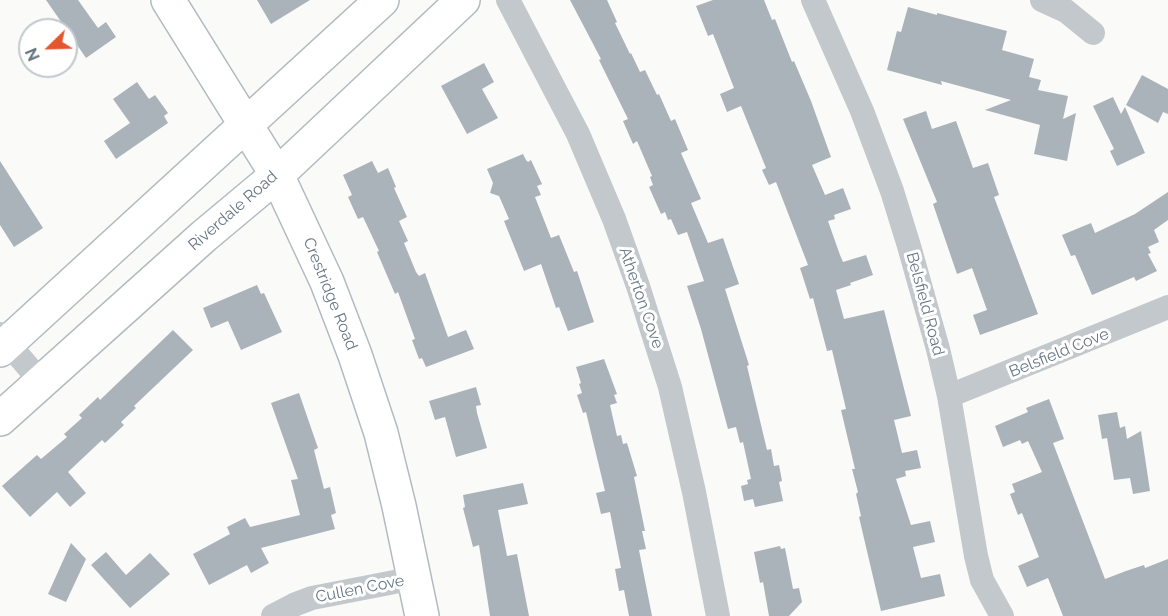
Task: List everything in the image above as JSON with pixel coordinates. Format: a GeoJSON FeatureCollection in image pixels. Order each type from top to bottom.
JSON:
{"type":"FeatureCollection","features":[{"type":"Feature","properties":{"kind":"street","name":"Crestridge Road"},"geometry":{"type":"LineString","coordinates":[[168,0],[277,175],[306,234],[355,356],[381,433],[422,616]]}},
{"type":"Feature","properties":{"kind":"street"},"geometry":{"type":"LineString","coordinates":[[42,382],[2,343],[382,0]]}},
{"type":"Feature","properties":{"kind":"street","name":"Riverdale Road"},"geometry":{"type":"LineString","coordinates":[[0,419],[204,236],[277,175],[463,0]]}},
{"type":"Feature","properties":{"kind":"street","name":"Atherton Cove"},"geometry":{"type":"LineString","coordinates":[[508,0],[544,65],[578,134],[614,219],[638,285],[670,387],[694,492],[718,616]]}},
{"type":"Feature","properties":{"kind":"street","name":"Belsfield Road"},"geometry":{"type":"LineString","coordinates":[[813,0],[862,111],[892,191],[925,301],[949,396],[982,580],[1002,616]]}},
{"type":"Feature","properties":{"kind":"street"},"geometry":{"type":"LineString","coordinates":[[1042,0],[1066,11],[1093,33]]}},
{"type":"Feature","properties":{"kind":"street","name":"Belsfield Cove"},"geometry":{"type":"LineString","coordinates":[[949,396],[1168,307]]}},
{"type":"Feature","properties":{"kind":"street","name":"Cullen Cove"},"geometry":{"type":"LineString","coordinates":[[273,616],[312,598],[415,578]]}},
{"type":"Feature","properties":{"kind":"building"},"geometry":{"type":"Polygon","coordinates":[[[46,0],[78,0],[98,28],[106,22],[116,37],[86,58],[78,46],[78,18],[59,18],[46,0]]]}},
{"type":"Feature","properties":{"kind":"building"},"geometry":{"type":"Polygon","coordinates":[[[257,0],[310,0],[271,24],[257,0]]]}},
{"type":"Feature","properties":{"kind":"building"},"geometry":{"type":"Polygon","coordinates":[[[570,0],[607,0],[617,22],[615,23],[640,72],[645,70],[671,121],[675,119],[688,150],[681,153],[701,199],[691,203],[708,243],[723,238],[739,284],[725,289],[749,365],[747,366],[767,450],[771,449],[774,466],[779,465],[782,481],[779,482],[783,501],[755,507],[753,499],[744,501],[741,486],[748,484],[747,480],[751,479],[743,442],[740,443],[736,427],[728,429],[687,286],[704,281],[687,232],[678,235],[671,219],[668,220],[665,212],[661,214],[649,187],[653,185],[650,177],[652,176],[637,141],[633,144],[623,121],[628,119],[599,60],[601,59],[570,0]]]}},
{"type":"Feature","properties":{"kind":"building"},"geometry":{"type":"Polygon","coordinates":[[[713,0],[764,0],[772,20],[775,19],[811,101],[831,157],[812,165],[825,195],[843,188],[851,209],[834,215],[835,219],[828,221],[840,255],[843,262],[866,255],[873,275],[836,290],[844,319],[884,310],[911,416],[894,420],[902,453],[917,450],[921,468],[905,471],[906,476],[896,479],[911,525],[930,521],[935,542],[913,547],[921,578],[940,574],[945,596],[881,611],[859,517],[861,516],[856,494],[858,492],[852,469],[855,469],[841,410],[846,409],[832,350],[827,351],[813,298],[810,299],[800,268],[808,265],[776,182],[769,185],[762,170],[766,168],[741,106],[727,112],[720,94],[734,88],[713,34],[708,36],[696,6],[713,0]]]}},
{"type":"Feature","properties":{"kind":"building"},"geometry":{"type":"Polygon","coordinates":[[[908,7],[1007,31],[1002,50],[1034,59],[1029,77],[1041,80],[1038,90],[1068,96],[1063,119],[1076,113],[1067,161],[1034,154],[1040,125],[985,110],[1011,100],[941,81],[942,85],[887,70],[897,31],[901,32],[908,7]]]}},
{"type":"Feature","properties":{"kind":"building"},"geometry":{"type":"Polygon","coordinates":[[[484,63],[494,82],[482,89],[498,118],[467,134],[441,86],[484,63]]]}},
{"type":"Feature","properties":{"kind":"building"},"geometry":{"type":"Polygon","coordinates":[[[1142,75],[1168,89],[1168,114],[1163,112],[1158,123],[1126,105],[1142,75]]]}},
{"type":"Feature","properties":{"kind":"building"},"geometry":{"type":"Polygon","coordinates":[[[137,82],[149,99],[155,95],[168,113],[164,116],[168,123],[116,159],[104,141],[130,123],[113,99],[137,82]]]}},
{"type":"Feature","properties":{"kind":"building"},"geometry":{"type":"Polygon","coordinates":[[[1113,97],[1121,114],[1125,107],[1145,153],[1117,166],[1110,151],[1114,149],[1093,106],[1113,97]]]}},
{"type":"Feature","properties":{"kind":"building"},"geometry":{"type":"Polygon","coordinates":[[[926,111],[932,129],[956,121],[973,168],[988,163],[999,195],[994,197],[1038,314],[980,335],[973,315],[987,310],[972,268],[957,274],[933,204],[937,202],[903,119],[926,111]]]}},
{"type":"Feature","properties":{"kind":"building"},"geometry":{"type":"Polygon","coordinates":[[[523,154],[528,162],[531,160],[542,184],[537,186],[541,195],[535,197],[551,238],[559,235],[574,272],[577,271],[594,322],[568,331],[559,307],[556,308],[541,264],[524,271],[504,221],[509,219],[499,196],[490,193],[493,183],[487,169],[523,154]]]}},
{"type":"Feature","properties":{"kind":"building"},"geometry":{"type":"Polygon","coordinates":[[[0,161],[43,228],[14,247],[0,225],[0,161]]]}},
{"type":"Feature","properties":{"kind":"building"},"geometry":{"type":"Polygon","coordinates":[[[372,161],[378,173],[388,168],[407,217],[399,221],[408,241],[404,243],[416,272],[419,276],[425,273],[448,337],[466,330],[474,349],[426,367],[422,358],[419,359],[412,340],[415,339],[398,292],[395,294],[363,217],[358,219],[348,197],[352,195],[343,175],[372,161]]]}},
{"type":"Feature","properties":{"kind":"building"},"geometry":{"type":"Polygon","coordinates":[[[1168,192],[1168,220],[1154,230],[1159,242],[1148,247],[1151,253],[1148,254],[1157,271],[1136,281],[1134,277],[1092,295],[1075,255],[1071,256],[1062,235],[1091,223],[1095,233],[1135,214],[1168,192]]]}},
{"type":"Feature","properties":{"kind":"building"},"geometry":{"type":"Polygon","coordinates":[[[257,285],[261,294],[264,293],[282,332],[241,350],[228,321],[211,328],[203,308],[257,285]]]}},
{"type":"Feature","properties":{"kind":"building"},"geometry":{"type":"Polygon","coordinates":[[[173,330],[193,350],[134,406],[136,408],[121,422],[124,425],[105,443],[102,440],[68,472],[86,493],[70,507],[57,492],[30,517],[2,486],[37,455],[41,459],[67,437],[64,434],[82,418],[79,415],[98,397],[100,400],[173,330]]]}},
{"type":"Feature","properties":{"kind":"building"},"geometry":{"type":"Polygon","coordinates":[[[604,359],[617,394],[614,395],[617,403],[610,405],[617,436],[621,435],[623,444],[627,443],[637,476],[634,477],[645,531],[642,531],[646,549],[639,550],[652,616],[629,616],[624,590],[619,591],[615,569],[621,568],[610,512],[601,514],[596,493],[605,491],[586,412],[583,413],[577,395],[582,393],[576,367],[604,359]]]}},
{"type":"Feature","properties":{"kind":"building"},"geometry":{"type":"Polygon","coordinates":[[[476,387],[481,405],[476,406],[477,413],[487,448],[456,457],[445,417],[435,420],[429,401],[476,387]]]}},
{"type":"Feature","properties":{"kind":"building"},"geometry":{"type":"Polygon","coordinates":[[[299,393],[318,448],[314,450],[324,489],[330,487],[336,513],[331,515],[335,529],[261,548],[269,563],[251,573],[247,565],[209,585],[193,554],[230,534],[227,527],[245,518],[250,527],[300,515],[291,480],[298,479],[271,403],[299,393]]]}},
{"type":"Feature","properties":{"kind":"building"},"geometry":{"type":"Polygon","coordinates":[[[1049,399],[1064,439],[1053,443],[1105,579],[1168,559],[1168,616],[1063,616],[1048,578],[1027,587],[1018,566],[1039,557],[1022,513],[1018,515],[1010,494],[1015,492],[1012,484],[1042,472],[1028,441],[1022,444],[1020,440],[1003,447],[995,426],[1028,412],[1026,408],[1049,399]]]}},
{"type":"Feature","properties":{"kind":"building"},"geometry":{"type":"Polygon","coordinates":[[[1117,412],[1120,428],[1125,426],[1127,439],[1141,431],[1150,491],[1133,494],[1130,478],[1114,480],[1107,438],[1102,439],[1098,415],[1117,412]]]}},
{"type":"Feature","properties":{"kind":"building"},"geometry":{"type":"Polygon","coordinates":[[[523,483],[528,504],[498,510],[507,556],[517,554],[529,616],[490,616],[479,545],[473,547],[463,508],[465,507],[463,495],[523,483]]]}},
{"type":"Feature","properties":{"kind":"building"},"geometry":{"type":"Polygon","coordinates":[[[71,543],[86,559],[66,602],[48,594],[71,543]]]}},
{"type":"Feature","properties":{"kind":"building"},"geometry":{"type":"Polygon","coordinates":[[[780,546],[781,549],[785,548],[793,589],[799,588],[802,602],[789,616],[769,616],[763,582],[760,583],[754,552],[780,546]]]}},
{"type":"Feature","properties":{"kind":"building"},"geometry":{"type":"Polygon","coordinates":[[[106,552],[126,575],[150,553],[170,574],[130,608],[91,565],[106,552]]]}}]}
